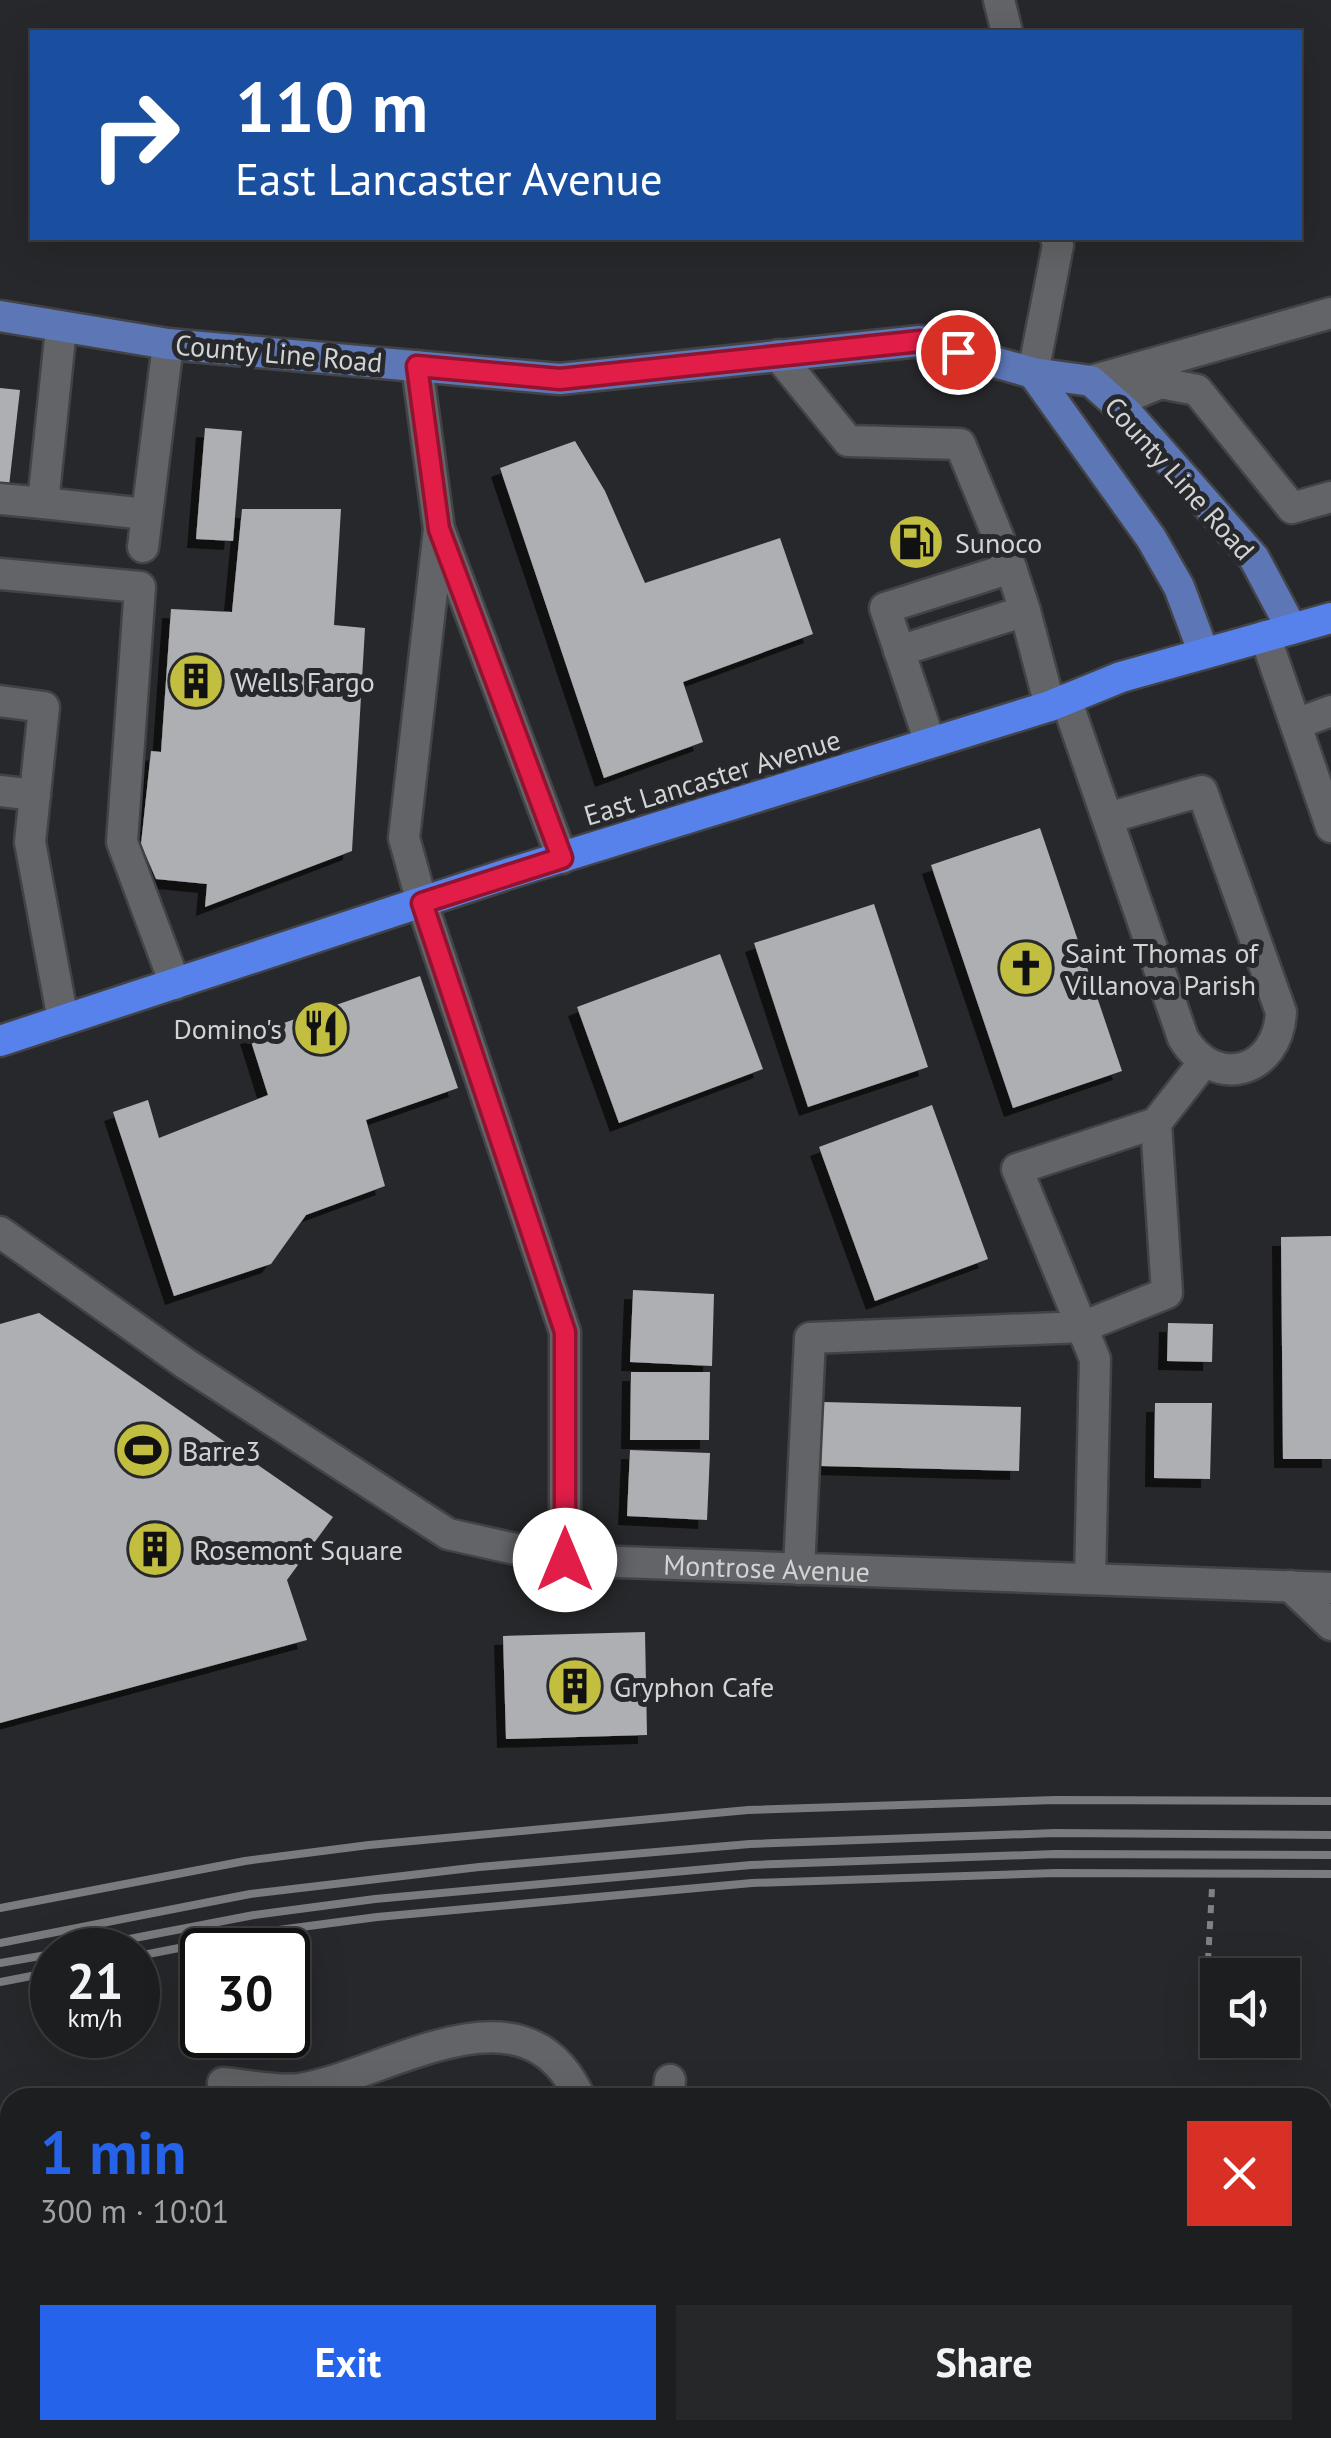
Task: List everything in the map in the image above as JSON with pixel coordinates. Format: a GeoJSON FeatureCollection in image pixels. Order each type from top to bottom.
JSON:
{"type":"FeatureCollection","features":[{"type":"Feature","properties":{"kind":"highway","name":"East Lancaster Avenue"},"geometry":{"type":"LineString","coordinates":[[0,1041],[562,858],[930,744],[1058,702],[1121,676],[1331,618]]}},
{"type":"Feature","properties":{"kind":"main road","name":"County Line Road"},"geometry":{"type":"LineString","coordinates":[[0,316],[168,344],[560,379],[920,341],[1033,373],[1091,382],[1115,402],[1254,558],[1279,633]]}},
{"type":"Feature","properties":{"kind":"main road","name":"County Line Road"},"geometry":{"type":"LineString","coordinates":[[1033,373],[1150,538],[1179,587],[1203,652]]}},
{"type":"Feature","properties":{"kind":"street"},"geometry":{"type":"LineString","coordinates":[[1000,0],[1007,30]]}},
{"type":"Feature","properties":{"kind":"street"},"geometry":{"type":"LineString","coordinates":[[1033,373],[1057,240]]}},
{"type":"Feature","properties":{"kind":"street"},"geometry":{"type":"LineString","coordinates":[[1091,382],[1331,314]]}},
{"type":"Feature","properties":{"kind":"street"},"geometry":{"type":"LineString","coordinates":[[42,503],[62,328]]}},
{"type":"Feature","properties":{"kind":"street"},"geometry":{"type":"LineString","coordinates":[[142,546],[168,344]]}},
{"type":"Feature","properties":{"kind":"street"},"geometry":{"type":"LineString","coordinates":[[778,355],[848,441],[960,444],[1011,568],[1058,702],[1108,818],[1183,1038],[1192,1052],[1219,1068],[1235,1069],[1265,1056],[1275,1044],[1281,1012],[1202,791],[1108,818]]}},
{"type":"Feature","properties":{"kind":"street"},"geometry":{"type":"LineString","coordinates":[[417,366],[439,529],[562,858]]}},
{"type":"Feature","properties":{"kind":"street"},"geometry":{"type":"LineString","coordinates":[[1115,402],[1161,383],[1197,390],[1292,508],[1331,497]]}},
{"type":"Feature","properties":{"kind":"street"},"geometry":{"type":"LineString","coordinates":[[0,499],[146,514]]}},
{"type":"Feature","properties":{"kind":"street"},"geometry":{"type":"LineString","coordinates":[[439,529],[404,838],[422,903],[565,1332],[565,1560]]}},
{"type":"Feature","properties":{"kind":"street"},"geometry":{"type":"LineString","coordinates":[[930,744],[885,608],[1011,568]]}},
{"type":"Feature","properties":{"kind":"street"},"geometry":{"type":"LineString","coordinates":[[0,574],[140,587],[122,842],[175,984]]}},
{"type":"Feature","properties":{"kind":"street"},"geometry":{"type":"LineString","coordinates":[[899,652],[1025,611]]}},
{"type":"Feature","properties":{"kind":"street"},"geometry":{"type":"LineString","coordinates":[[1279,633],[1296,724],[1331,827]]}},
{"type":"Feature","properties":{"kind":"street"},"geometry":{"type":"LineString","coordinates":[[0,701],[44,707],[30,842],[63,1020]]}},
{"type":"Feature","properties":{"kind":"street"},"geometry":{"type":"LineString","coordinates":[[1296,724],[1331,712]]}},
{"type":"Feature","properties":{"kind":"street"},"geometry":{"type":"LineString","coordinates":[[0,791],[35,795]]}},
{"type":"Feature","properties":{"kind":"street"},"geometry":{"type":"LineString","coordinates":[[1090,1579],[1096,1359],[1017,1169],[1156,1123],[1204,1062]]}},
{"type":"Feature","properties":{"kind":"street"},"geometry":{"type":"LineString","coordinates":[[799,1569],[810,1338],[1082,1326],[1168,1293],[1156,1123]]}},
{"type":"Feature","properties":{"kind":"street","name":"Montrose Avenue"},"geometry":{"type":"LineString","coordinates":[[0,1232],[200,1374],[448,1534],[565,1560],[1331,1588]]}},
{"type":"Feature","properties":{"kind":"street"},"geometry":{"type":"LineString","coordinates":[[1290,1586],[1331,1624]]}},
{"type":"Feature","properties":{"kind":"street"},"geometry":{"type":"LineString","coordinates":[[304,2088],[463,2037],[494,2035],[525,2043],[552,2060],[575,2088]]}},
{"type":"Feature","properties":{"kind":"street"},"geometry":{"type":"LineString","coordinates":[[223,2083],[277,2088]]}},
{"type":"Feature","properties":{"kind":"path"},"geometry":{"type":"LineString","coordinates":[[1208,1958],[1212,1888]]}},
{"type":"Feature","properties":{"kind":"building"},"geometry":{"type":"Polygon","coordinates":[[[0,388],[20,390],[9,486],[0,485],[0,388]]]}},
{"type":"Feature","properties":{"kind":"building"},"geometry":{"type":"Polygon","coordinates":[[[205,428],[242,431],[233,541],[196,539],[205,428]]]}},
{"type":"Feature","properties":{"kind":"building"},"geometry":{"type":"Polygon","coordinates":[[[575,441],[605,491],[645,583],[780,538],[813,634],[683,682],[703,742],[604,778],[500,468],[575,441]]]}},
{"type":"Feature","properties":{"kind":"building"},"geometry":{"type":"Polygon","coordinates":[[[242,509],[341,509],[334,625],[365,628],[352,851],[205,907],[207,884],[156,879],[141,844],[151,751],[161,752],[171,609],[232,612],[242,509]]]}},
{"type":"Feature","properties":{"kind":"building","name":"Saint Thomas of Villanova Parish"},"geometry":{"type":"Polygon","coordinates":[[[1040,828],[1122,1071],[1013,1108],[931,865],[1040,828]]]}},
{"type":"Feature","properties":{"kind":"building"},"geometry":{"type":"Polygon","coordinates":[[[874,904],[928,1067],[808,1107],[754,943],[874,904]]]}},
{"type":"Feature","properties":{"kind":"building"},"geometry":{"type":"Polygon","coordinates":[[[720,954],[763,1069],[619,1123],[577,1007],[720,954]]]}},
{"type":"Feature","properties":{"kind":"building"},"geometry":{"type":"Polygon","coordinates":[[[420,976],[458,1088],[366,1120],[385,1186],[306,1215],[271,1264],[174,1296],[113,1112],[148,1100],[159,1138],[268,1095],[249,1035],[420,976]]]}},
{"type":"Feature","properties":{"kind":"building"},"geometry":{"type":"Polygon","coordinates":[[[932,1105],[988,1259],[875,1301],[819,1147],[932,1105]]]}},
{"type":"Feature","properties":{"kind":"building"},"geometry":{"type":"Polygon","coordinates":[[[1331,1236],[1331,1459],[1283,1459],[1281,1237],[1331,1236]]]}},
{"type":"Feature","properties":{"kind":"building"},"geometry":{"type":"Polygon","coordinates":[[[633,1290],[714,1294],[712,1366],[630,1362],[633,1290]]]}},
{"type":"Feature","properties":{"kind":"building","name":"Rosemont Square"},"geometry":{"type":"Polygon","coordinates":[[[39,1313],[333,1517],[287,1580],[307,1640],[0,1723],[0,1324],[39,1313]]]}},
{"type":"Feature","properties":{"kind":"building"},"geometry":{"type":"Polygon","coordinates":[[[1168,1323],[1213,1324],[1212,1362],[1167,1361],[1168,1323]]]}},
{"type":"Feature","properties":{"kind":"building"},"geometry":{"type":"Polygon","coordinates":[[[631,1372],[710,1372],[709,1440],[630,1440],[631,1372]]]}},
{"type":"Feature","properties":{"kind":"building"},"geometry":{"type":"Polygon","coordinates":[[[823,1402],[1021,1407],[1019,1471],[821,1466],[823,1402]]]}},
{"type":"Feature","properties":{"kind":"building"},"geometry":{"type":"Polygon","coordinates":[[[1155,1403],[1212,1403],[1210,1479],[1154,1478],[1155,1403]]]}},
{"type":"Feature","properties":{"kind":"building"},"geometry":{"type":"Polygon","coordinates":[[[630,1450],[710,1453],[707,1520],[627,1516],[630,1450]]]}},
{"type":"Feature","properties":{"kind":"building","name":"Gryphon Cafe"},"geometry":{"type":"Polygon","coordinates":[[[645,1632],[647,1735],[506,1739],[503,1636],[645,1632]]]}},
{"type":"Feature","properties":{"kind":"railway"},"geometry":{"type":"LineString","coordinates":[[0,1908],[245,1861],[369,1845],[748,1810],[1056,1800],[1331,1801]]}},
{"type":"Feature","properties":{"kind":"railway"},"geometry":{"type":"LineString","coordinates":[[0,1943],[250,1894],[479,1867],[750,1844],[1055,1833],[1331,1835]]}},
{"type":"Feature","properties":{"kind":"railway"},"geometry":{"type":"LineString","coordinates":[[160,1933],[254,1915],[375,1899],[751,1865],[1055,1854],[1331,1855]]}},
{"type":"Feature","properties":{"kind":"railway"},"geometry":{"type":"LineString","coordinates":[[160,1952],[256,1933],[377,1917],[752,1883],[1056,1873],[1331,1874]]}},
{"type":"Feature","properties":{"kind":"railway"},"geometry":{"type":"LineString","coordinates":[[0,1963],[30,1958]]}},
{"type":"Feature","properties":{"kind":"railway"},"geometry":{"type":"LineString","coordinates":[[0,1982],[30,1976]]}},
{"type":"Feature","properties":{"kind":"place","name":"Sunoco"},"geometry":{"type":"Point","coordinates":[916,542]}},
{"type":"Feature","properties":{"kind":"place","name":"Wells Fargo"},"geometry":{"type":"Point","coordinates":[196,681]}},
{"type":"Feature","properties":{"kind":"place","name":"Saint Thomas of Villanova Parish"},"geometry":{"type":"Point","coordinates":[1026,968]}},
{"type":"Feature","properties":{"kind":"place","name":"Domino's"},"geometry":{"type":"Point","coordinates":[321,1028]}},
{"type":"Feature","properties":{"kind":"place","name":"Barre3"},"geometry":{"type":"Point","coordinates":[143,1450]}},
{"type":"Feature","properties":{"kind":"place","name":"Rosemont Square"},"geometry":{"type":"Point","coordinates":[155,1549]}},
{"type":"Feature","properties":{"kind":"place","name":"Gryphon Cafe"},"geometry":{"type":"Point","coordinates":[575,1686]}},
{"type":"Feature","properties":{"kind":"route"},"geometry":{"type":"LineString","coordinates":[[565,1560],[565,1332],[422,903],[562,858],[439,529],[417,366],[560,379],[920,341],[958,352]]}}]}
